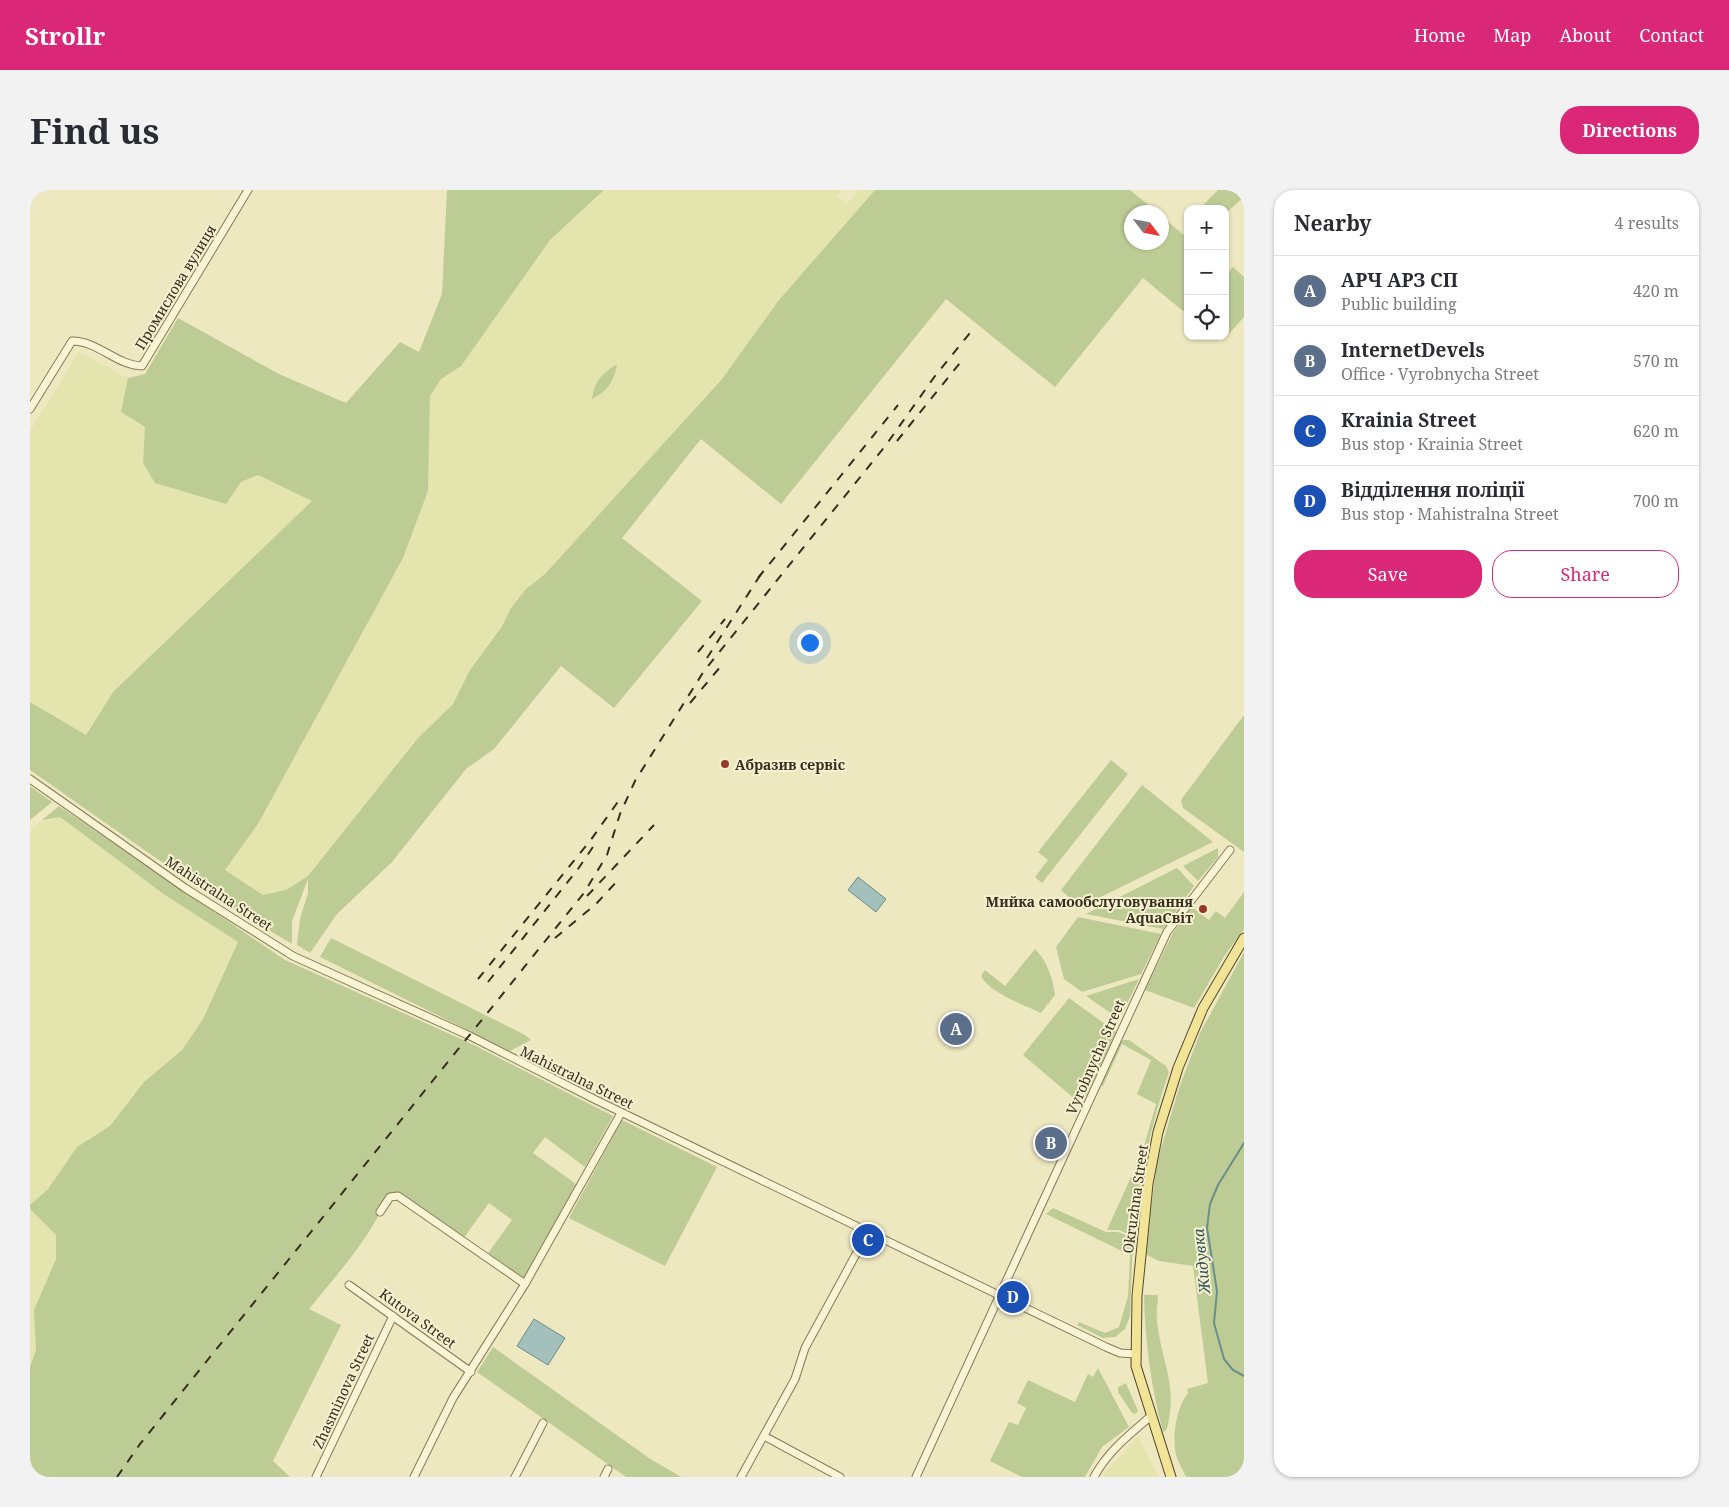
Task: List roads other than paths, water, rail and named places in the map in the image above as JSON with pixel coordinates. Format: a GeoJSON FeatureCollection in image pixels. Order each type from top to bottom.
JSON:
{"type":"FeatureCollection","features":[{"type":"Feature","properties":{"kind":"main road","name":"Okruzhna Street"},"geometry":{"type":"LineString","coordinates":[[1171,1477],[1136,1366],[1141,1238],[1148,1184],[1158,1132],[1178,1068],[1203,1008],[1244,938]]}},
{"type":"Feature","properties":{"kind":"street","name":"Промислова вулиця"},"geometry":{"type":"LineString","coordinates":[[30,409],[72,341],[85,341],[130,366],[142,366],[248,190]]}},
{"type":"Feature","properties":{"kind":"street","name":"Mahistralna Street"},"geometry":{"type":"LineString","coordinates":[[30,779],[185,888],[293,956],[470,1036],[621,1112],[1120,1353],[1136,1354]]}},
{"type":"Feature","properties":{"kind":"street","name":"Vyrobnycha Street"},"geometry":{"type":"LineString","coordinates":[[916,1477],[1167,932],[1230,850]]}},
{"type":"Feature","properties":{"kind":"street"},"geometry":{"type":"LineString","coordinates":[[414,1477],[453,1398],[525,1284],[621,1112]]}},
{"type":"Feature","properties":{"kind":"street"},"geometry":{"type":"LineString","coordinates":[[380,1212],[390,1198],[398,1196],[525,1284]]}},
{"type":"Feature","properties":{"kind":"street"},"geometry":{"type":"LineString","coordinates":[[741,1477],[795,1379],[805,1348],[868,1232]]}},
{"type":"Feature","properties":{"kind":"street","name":"Kutova Street"},"geometry":{"type":"LineString","coordinates":[[349,1285],[471,1372]]}},
{"type":"Feature","properties":{"kind":"street","name":"Zhasminova Street"},"geometry":{"type":"LineString","coordinates":[[316,1477],[393,1316]]}},
{"type":"Feature","properties":{"kind":"street"},"geometry":{"type":"LineString","coordinates":[[1094,1477],[1101,1463],[1117,1444],[1151,1416]]}},
{"type":"Feature","properties":{"kind":"street"},"geometry":{"type":"LineString","coordinates":[[515,1477],[543,1423]]}},
{"type":"Feature","properties":{"kind":"street"},"geometry":{"type":"LineString","coordinates":[[764,1436],[840,1477]]}},
{"type":"Feature","properties":{"kind":"street"},"geometry":{"type":"LineString","coordinates":[[604,1477],[608,1469]]}},
{"type":"Feature","properties":{"kind":"water"},"geometry":{"type":"Polygon","coordinates":[[[858,877],[886,899],[876,912],[848,890],[858,877]]]}},
{"type":"Feature","properties":{"kind":"water"},"geometry":{"type":"Polygon","coordinates":[[[534,1319],[565,1338],[548,1365],[517,1346],[534,1319]]]}},
{"type":"Feature","properties":{"kind":"waterway","name":"Жидувка"},"geometry":{"type":"LineString","coordinates":[[1244,1143],[1218,1185],[1210,1204],[1207,1228],[1217,1291],[1214,1323],[1224,1359],[1233,1370],[1244,1376]]}},
{"type":"Feature","properties":{"kind":"railway"},"geometry":{"type":"LineString","coordinates":[[117,1477],[140,1444],[584,893],[607,855],[620,814],[635,781],[704,671],[886,445],[935,376],[970,333]]}},
{"type":"Feature","properties":{"kind":"railway"},"geometry":{"type":"LineString","coordinates":[[897,441],[960,363]]}},
{"type":"Feature","properties":{"kind":"railway"},"geometry":{"type":"LineString","coordinates":[[758,578],[898,405]]}},
{"type":"Feature","properties":{"kind":"railway"},"geometry":{"type":"LineString","coordinates":[[707,658],[761,574]]}},
{"type":"Feature","properties":{"kind":"railway"},"geometry":{"type":"LineString","coordinates":[[698,652],[725,619]]}},
{"type":"Feature","properties":{"kind":"railway"},"geometry":{"type":"LineString","coordinates":[[690,703],[721,666]]}},
{"type":"Feature","properties":{"kind":"railway"},"geometry":{"type":"LineString","coordinates":[[478,979],[590,841],[622,796]]}},
{"type":"Feature","properties":{"kind":"railway"},"geometry":{"type":"LineString","coordinates":[[587,896],[654,825]]}},
{"type":"Feature","properties":{"kind":"railway"},"geometry":{"type":"LineString","coordinates":[[488,982],[578,869],[595,844]]}},
{"type":"Feature","properties":{"kind":"railway"},"geometry":{"type":"LineString","coordinates":[[555,938],[596,904],[619,879]]}},
{"type":"Feature","properties":{"kind":"place","name":"Абразив сервіс"},"geometry":{"type":"Point","coordinates":[725,764]}},
{"type":"Feature","properties":{"kind":"place","name":"Мийка самообслуговування AquaСвіт"},"geometry":{"type":"Point","coordinates":[1203,909]}},
{"type":"Feature","properties":{"kind":"place","name":"АРЧ АРЗ СП"},"geometry":{"type":"Point","coordinates":[956,1029]}},
{"type":"Feature","properties":{"kind":"place","name":"InternetDevels"},"geometry":{"type":"Point","coordinates":[1051,1143]}},
{"type":"Feature","properties":{"kind":"place","name":"Krainia Street"},"geometry":{"type":"Point","coordinates":[868,1240]}},
{"type":"Feature","properties":{"kind":"place","name":"Відділення поліції"},"geometry":{"type":"Point","coordinates":[1013,1297]}}]}
